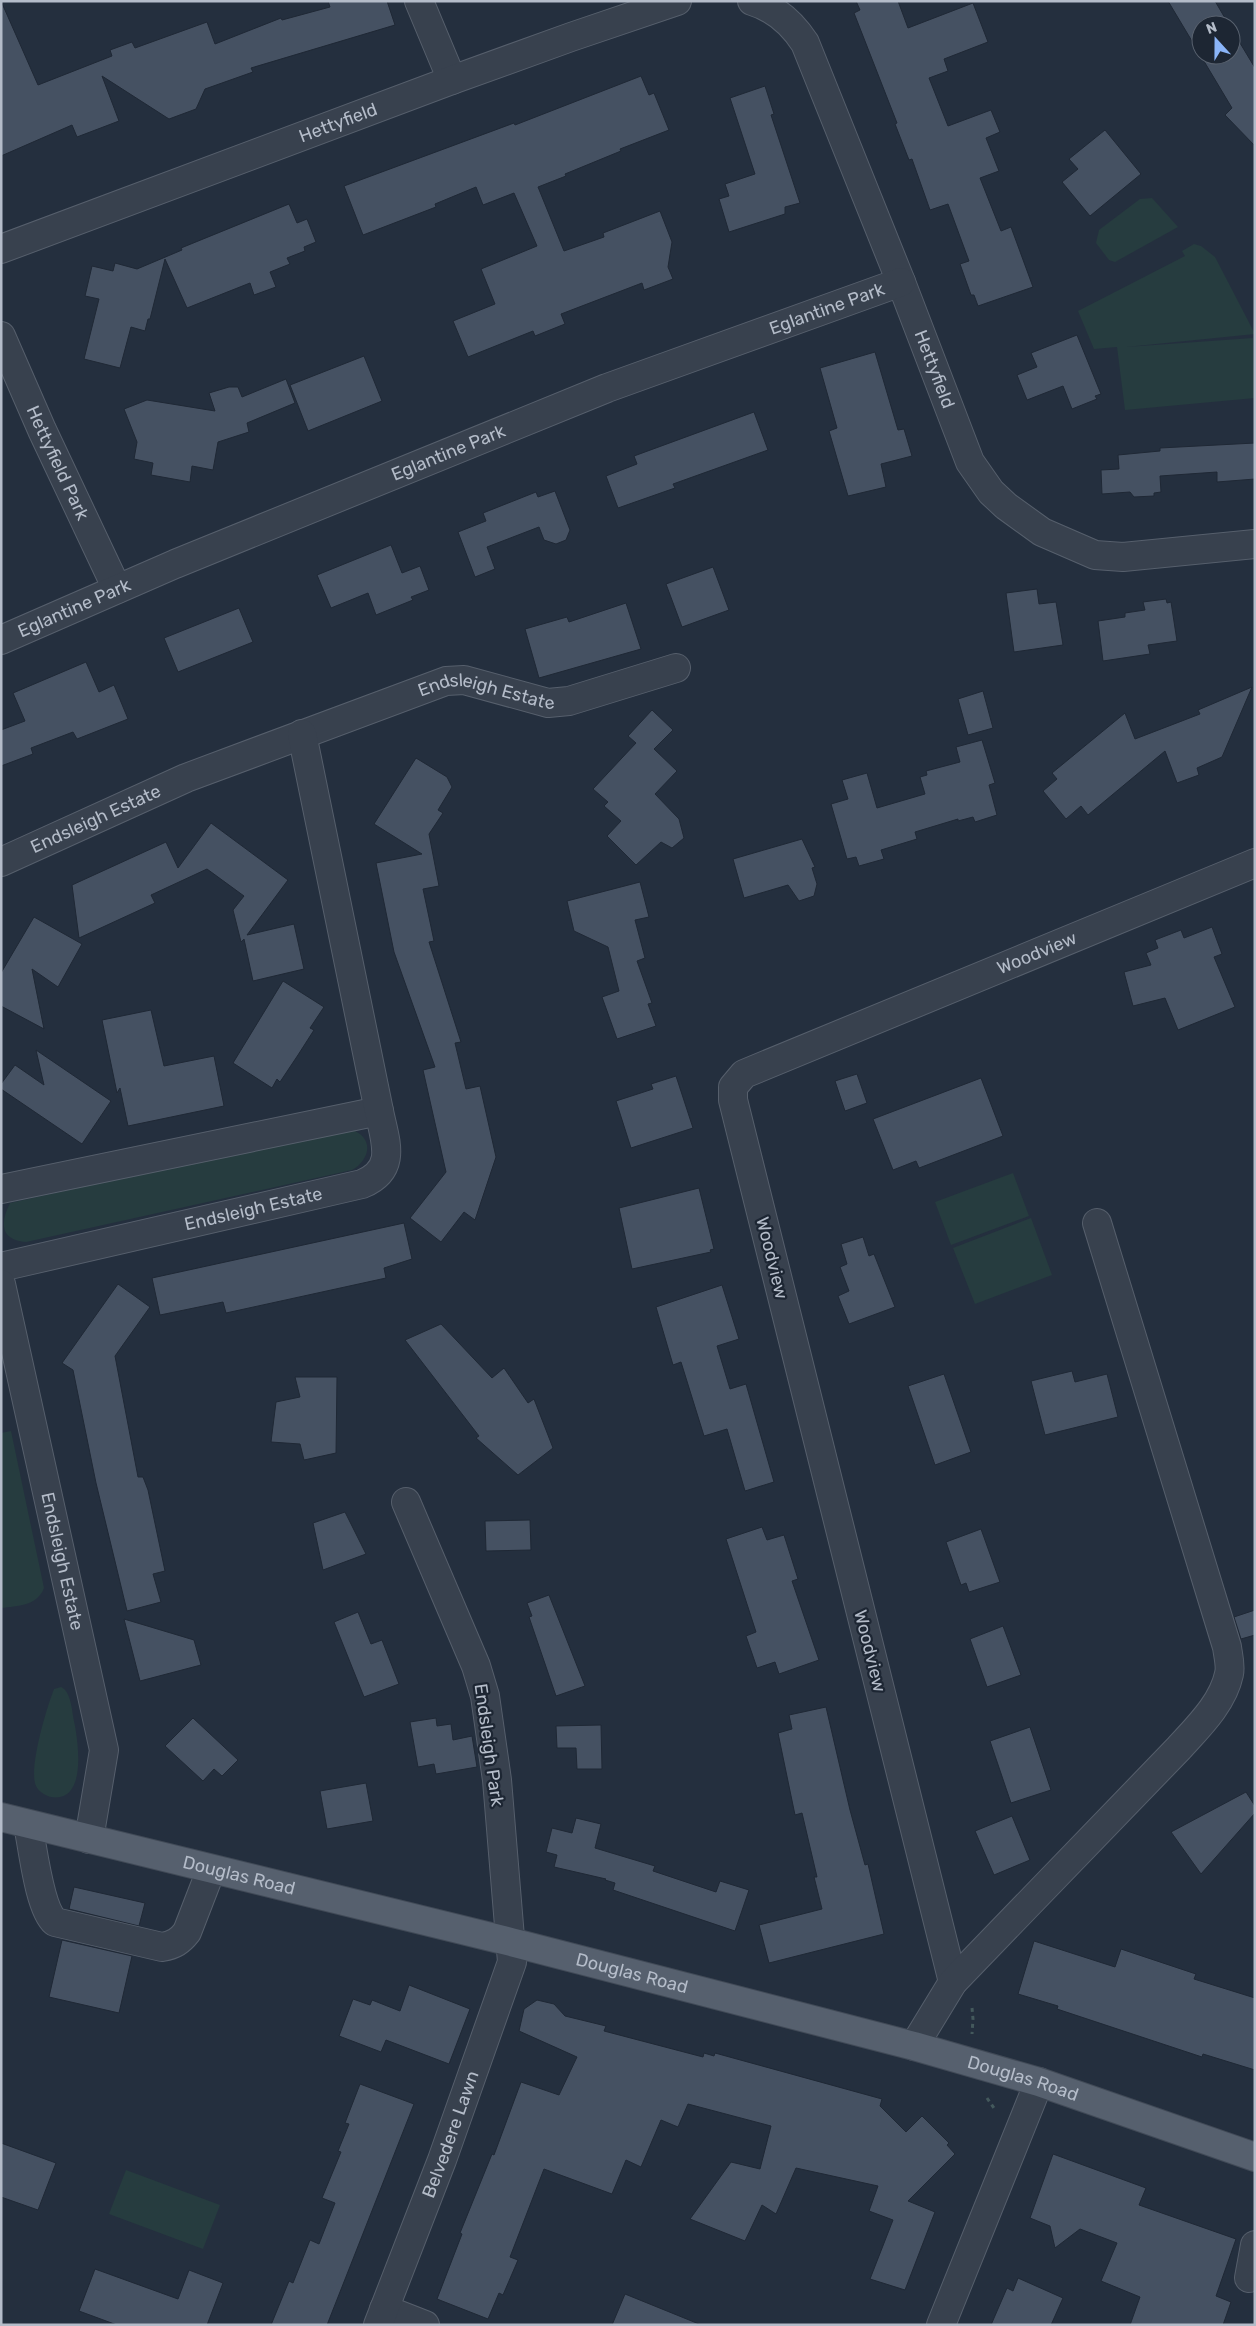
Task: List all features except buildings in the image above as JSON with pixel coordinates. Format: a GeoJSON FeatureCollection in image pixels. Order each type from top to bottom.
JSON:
{"type":"FeatureCollection","features":[{"type":"Feature","properties":{"kind":"main road","name":"Douglas Road"},"geometry":{"type":"LineString","coordinates":[[1,1817],[511,1942],[914,2046],[1039,2082],[1255,2157]]}},
{"type":"Feature","properties":{"kind":"street"},"geometry":{"type":"LineString","coordinates":[[419,1],[452,80]]}},
{"type":"Feature","properties":{"kind":"street","name":"Hettyfield"},"geometry":{"type":"LineString","coordinates":[[1,249],[452,80],[677,1]]}},
{"type":"Feature","properties":{"kind":"street","name":"Hettyfield"},"geometry":{"type":"LineString","coordinates":[[752,1],[782,16],[796,29],[805,43],[901,282],[970,462],[991,492],[1006,506],[1042,532],[1095,555],[1123,557],[1255,544]]}},
{"type":"Feature","properties":{"kind":"street","name":"Eglantine Park"},"geometry":{"type":"LineString","coordinates":[[1,640],[117,589],[613,386],[901,282]]}},
{"type":"Feature","properties":{"kind":"street","name":"Hettyfield Park"},"geometry":{"type":"LineString","coordinates":[[1,336],[42,430],[117,589]]}},
{"type":"Feature","properties":{"kind":"street","name":"Endsleigh Estate"},"geometry":{"type":"LineString","coordinates":[[1,862],[186,778],[446,681],[464,680],[548,703],[568,701],[676,668]]}},
{"type":"Feature","properties":{"kind":"street","name":"Endsleigh Estate"},"geometry":{"type":"LineString","coordinates":[[1,1267],[362,1184],[374,1179],[385,1166],[387,1153],[379,1110],[302,734]]}},
{"type":"Feature","properties":{"kind":"street","name":"Woodview"},"geometry":{"type":"LineString","coordinates":[[952,1982],[733,1100],[733,1087],[744,1074],[1255,864]]}},
{"type":"Feature","properties":{"kind":"street"},"geometry":{"type":"LineString","coordinates":[[1,1190],[379,1110]]}},
{"type":"Feature","properties":{"kind":"street"},"geometry":{"type":"LineString","coordinates":[[914,2046],[952,1982],[1179,1748],[1203,1721],[1222,1695],[1230,1673],[1227,1647],[1097,1222]]}},
{"type":"Feature","properties":{"kind":"street","name":"Endsleigh Estate"},"geometry":{"type":"LineString","coordinates":[[1,1284],[104,1750],[89,1839]]}},
{"type":"Feature","properties":{"kind":"street","name":"Endsleigh Park"},"geometry":{"type":"LineString","coordinates":[[406,1502],[476,1666],[486,1696],[497,1780],[511,1942]]}},
{"type":"Feature","properties":{"kind":"street"},"geometry":{"type":"LineString","coordinates":[[28,1825],[43,1901],[49,1916],[55,1922],[162,1947],[172,1945],[187,1932],[211,1870]]}},
{"type":"Feature","properties":{"kind":"street","name":"Belvedere Lawn"},"geometry":{"type":"LineString","coordinates":[[381,2317],[442,2160],[512,1962],[511,1942]]}},
{"type":"Feature","properties":{"kind":"street"},"geometry":{"type":"LineString","coordinates":[[941,2325],[1039,2082]]}},
{"type":"Feature","properties":{"kind":"street"},"geometry":{"type":"LineString","coordinates":[[1248,2278],[1255,2245]]}},
{"type":"Feature","properties":{"kind":"street"},"geometry":{"type":"LineString","coordinates":[[381,2317],[425,2325]]}},
{"type":"Feature","properties":{"kind":"path"},"geometry":{"type":"LineString","coordinates":[[952,1982],[966,1988],[974,2019],[973,2064],[976,2087],[990,2102],[996,2112],[1007,2161]]}},
{"type":"Feature","properties":{"kind":"green space"},"geometry":{"type":"Polygon","coordinates":[[[1152,198],[1178,227],[1115,262],[1109,260],[1096,243],[1099,230],[1140,199],[1152,198]]]}},
{"type":"Feature","properties":{"kind":"green space"},"geometry":{"type":"Polygon","coordinates":[[[1194,244],[1201,246],[1215,257],[1255,334],[1126,347],[1253,338],[1255,398],[1125,410],[1117,347],[1094,349],[1078,311],[1185,256],[1182,251],[1194,244]]]}},
{"type":"Feature","properties":{"kind":"green space"},"geometry":{"type":"Polygon","coordinates":[[[338,1130],[355,1131],[361,1135],[367,1145],[367,1151],[362,1162],[352,1170],[26,1242],[11,1238],[4,1229],[5,1217],[10,1203],[338,1130]]]}},
{"type":"Feature","properties":{"kind":"green space"},"geometry":{"type":"Polygon","coordinates":[[[1013,1173],[1029,1216],[951,1245],[935,1202],[1013,1173]]]}},
{"type":"Feature","properties":{"kind":"green space"},"geometry":{"type":"Polygon","coordinates":[[[1031,1218],[1052,1275],[975,1304],[953,1248],[1031,1218]]]}},
{"type":"Feature","properties":{"kind":"green space"},"geometry":{"type":"Polygon","coordinates":[[[11,1431],[44,1588],[41,1594],[32,1602],[20,1606],[1,1608],[1,1433],[11,1431]]]}},
{"type":"Feature","properties":{"kind":"green space"},"geometry":{"type":"Polygon","coordinates":[[[61,1687],[67,1693],[72,1707],[77,1742],[78,1768],[76,1781],[71,1790],[63,1796],[51,1797],[38,1790],[34,1778],[34,1766],[39,1738],[54,1689],[61,1687]]]}},
{"type":"Feature","properties":{"kind":"green space"},"geometry":{"type":"Polygon","coordinates":[[[126,2170],[220,2205],[203,2249],[109,2214],[126,2170]]]}}]}
